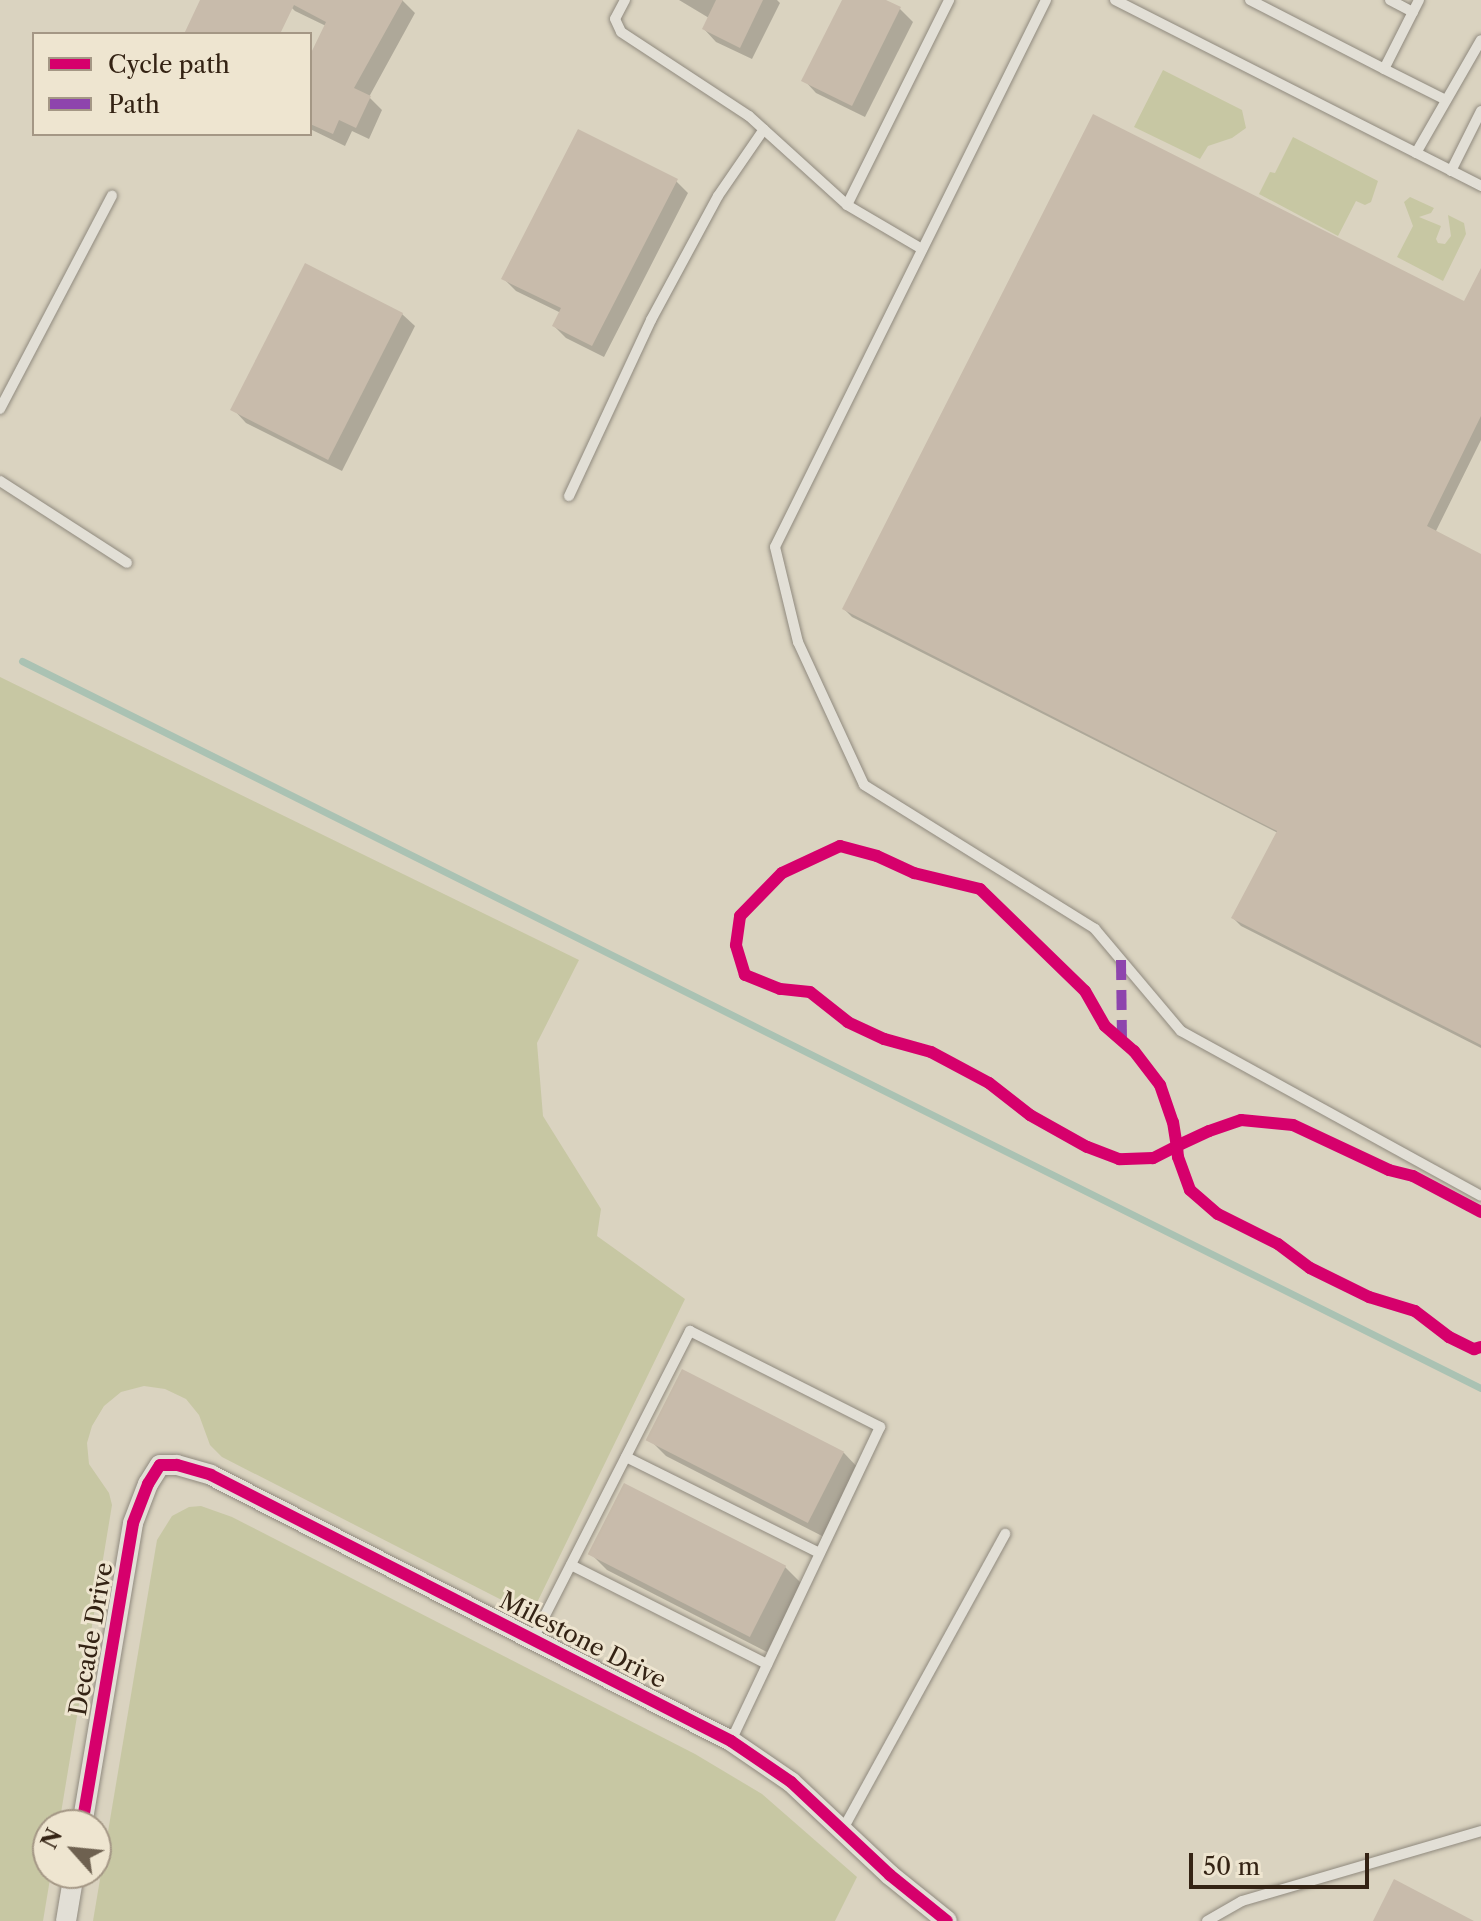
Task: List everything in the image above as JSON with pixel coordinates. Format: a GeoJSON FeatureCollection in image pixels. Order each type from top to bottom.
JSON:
{"type":"FeatureCollection","features":[{"type":"Feature","properties":{"kind":"street","name":"Milestone Drive"},"geometry":{"type":"LineString","coordinates":[[160,1465],[177,1465],[211,1475],[731,1741],[791,1782],[890,1875],[947,1921]]}},
{"type":"Feature","properties":{"kind":"street","name":"Decade Drive"},"geometry":{"type":"LineString","coordinates":[[85,1809],[133,1523],[148,1484],[160,1465]]}},
{"type":"Feature","properties":{"kind":"street"},"geometry":{"type":"LineString","coordinates":[[66,1921],[71,1889]]}},
{"type":"Feature","properties":{"kind":"lane"},"geometry":{"type":"LineString","coordinates":[[625,0],[615,19],[621,32],[749,116],[847,205],[922,249]]}},
{"type":"Feature","properties":{"kind":"lane"},"geometry":{"type":"LineString","coordinates":[[847,205],[949,0]]}},
{"type":"Feature","properties":{"kind":"lane"},"geometry":{"type":"LineString","coordinates":[[1046,0],[775,547],[798,642],[864,785],[1095,929],[1181,1031],[1481,1196]]}},
{"type":"Feature","properties":{"kind":"lane"},"geometry":{"type":"LineString","coordinates":[[1115,0],[1481,186]]}},
{"type":"Feature","properties":{"kind":"lane"},"geometry":{"type":"LineString","coordinates":[[1250,0],[1446,100]]}},
{"type":"Feature","properties":{"kind":"lane"},"geometry":{"type":"LineString","coordinates":[[1390,0],[1413,12]]}},
{"type":"Feature","properties":{"kind":"lane"},"geometry":{"type":"LineString","coordinates":[[1384,69],[1419,0]]}},
{"type":"Feature","properties":{"kind":"lane"},"geometry":{"type":"LineString","coordinates":[[1416,153],[1481,40]]}},
{"type":"Feature","properties":{"kind":"lane"},"geometry":{"type":"LineString","coordinates":[[1451,171],[1481,111]]}},
{"type":"Feature","properties":{"kind":"lane"},"geometry":{"type":"LineString","coordinates":[[569,496],[651,320],[718,196],[764,129]]}},
{"type":"Feature","properties":{"kind":"lane"},"geometry":{"type":"LineString","coordinates":[[0,409],[112,196]]}},
{"type":"Feature","properties":{"kind":"lane"},"geometry":{"type":"LineString","coordinates":[[0,481],[127,563]]}},
{"type":"Feature","properties":{"kind":"lane"},"geometry":{"type":"LineString","coordinates":[[533,1639],[690,1331],[880,1427],[731,1741]]}},
{"type":"Feature","properties":{"kind":"lane"},"geometry":{"type":"LineString","coordinates":[[626,1457],[819,1553]]}},
{"type":"Feature","properties":{"kind":"lane"},"geometry":{"type":"LineString","coordinates":[[843,1829],[1005,1534]]}},
{"type":"Feature","properties":{"kind":"lane"},"geometry":{"type":"LineString","coordinates":[[571,1565],[767,1664]]}},
{"type":"Feature","properties":{"kind":"lane"},"geometry":{"type":"LineString","coordinates":[[1207,1921],[1242,1901],[1481,1831]]}},
{"type":"Feature","properties":{"kind":"green space"},"geometry":{"type":"Polygon","coordinates":[[[1163,70],[1242,110],[1246,128],[1232,138],[1208,146],[1200,159],[1134,127],[1163,70]]]}},
{"type":"Feature","properties":{"kind":"green space"},"geometry":{"type":"Polygon","coordinates":[[[1293,137],[1378,181],[1371,202],[1365,205],[1356,201],[1338,236],[1259,194],[1270,172],[1275,173],[1293,137]]]}},
{"type":"Feature","properties":{"kind":"green space"},"geometry":{"type":"Polygon","coordinates":[[[1410,197],[1434,208],[1431,213],[1419,217],[1441,226],[1436,239],[1438,243],[1445,244],[1451,236],[1448,215],[1464,223],[1466,234],[1443,281],[1397,257],[1413,226],[1404,202],[1410,197]]]}},
{"type":"Feature","properties":{"kind":"green space"},"geometry":{"type":"Polygon","coordinates":[[[0,677],[579,960],[537,1043],[543,1116],[601,1209],[597,1236],[685,1299],[531,1615],[222,1457],[210,1445],[199,1415],[186,1399],[165,1389],[144,1386],[121,1392],[104,1406],[92,1426],[87,1443],[89,1464],[109,1493],[112,1505],[62,1809],[32,1809],[32,1889],[48,1889],[43,1921],[0,1921],[0,677]]]}},
{"type":"Feature","properties":{"kind":"green space"},"geometry":{"type":"Polygon","coordinates":[[[201,1506],[232,1517],[695,1754],[762,1794],[857,1877],[835,1921],[93,1921],[98,1889],[112,1889],[112,1809],[157,1540],[172,1516],[189,1507],[201,1506]]]}},
{"type":"Feature","properties":{"kind":"building"},"geometry":{"type":"Polygon","coordinates":[[[200,0],[403,0],[354,88],[371,96],[356,128],[339,120],[333,134],[312,125],[312,51],[326,22],[294,5],[281,32],[185,32],[200,0]]]}},
{"type":"Feature","properties":{"kind":"building"},"geometry":{"type":"Polygon","coordinates":[[[716,0],[763,0],[740,48],[702,29],[716,0]]]}},
{"type":"Feature","properties":{"kind":"building"},"geometry":{"type":"Polygon","coordinates":[[[842,0],[886,0],[901,7],[852,106],[801,81],[842,0]]]}},
{"type":"Feature","properties":{"kind":"building"},"geometry":{"type":"Polygon","coordinates":[[[1093,114],[1464,301],[1481,268],[1481,416],[1427,526],[1481,554],[1481,1045],[1231,918],[1277,831],[842,609],[1093,114]]]}},
{"type":"Feature","properties":{"kind":"building"},"geometry":{"type":"Polygon","coordinates":[[[578,129],[678,179],[592,346],[552,326],[561,308],[501,279],[578,129]]]}},
{"type":"Feature","properties":{"kind":"building"},"geometry":{"type":"Polygon","coordinates":[[[305,263],[403,313],[328,460],[230,410],[305,263]]]}},
{"type":"Feature","properties":{"kind":"building"},"geometry":{"type":"Polygon","coordinates":[[[682,1369],[844,1452],[808,1523],[646,1440],[682,1369]]]}},
{"type":"Feature","properties":{"kind":"building"},"geometry":{"type":"Polygon","coordinates":[[[624,1483],[786,1566],[750,1637],[588,1554],[624,1483]]]}},
{"type":"Feature","properties":{"kind":"building"},"geometry":{"type":"Polygon","coordinates":[[[1394,1879],[1474,1921],[1373,1921],[1394,1879]]]}},
{"type":"Feature","properties":{"kind":"waterway"},"geometry":{"type":"LineString","coordinates":[[22,661],[1481,1388]]}},
{"type":"Feature","properties":{"kind":"marked path"},"geometry":{"type":"LineString","coordinates":[[1121,960],[1122,1041]]}},
{"type":"Feature","properties":{"kind":"cycle path"},"geometry":{"type":"LineString","coordinates":[[1481,1212],[1413,1176],[1389,1170],[1293,1125],[1241,1120],[1209,1131],[1177,1146],[1153,1158],[1119,1159],[1087,1147],[1030,1115],[989,1083],[931,1052],[884,1039],[848,1022],[810,992],[780,989],[745,975],[736,945],[740,916],[782,873],[840,846],[877,856],[914,873],[980,889],[1085,991],[1105,1026],[1134,1051],[1160,1085],[1173,1122],[1177,1146],[1178,1157],[1190,1190],[1218,1214],[1278,1244],[1310,1268],[1369,1297],[1415,1311],[1449,1337],[1474,1349],[1481,1347]]}},
{"type":"Feature","properties":{"kind":"cycle path"},"geometry":{"type":"LineString","coordinates":[[85,1809],[133,1523],[148,1484],[160,1465],[177,1465],[211,1475],[731,1741],[791,1782],[890,1875],[947,1921]]}}]}
